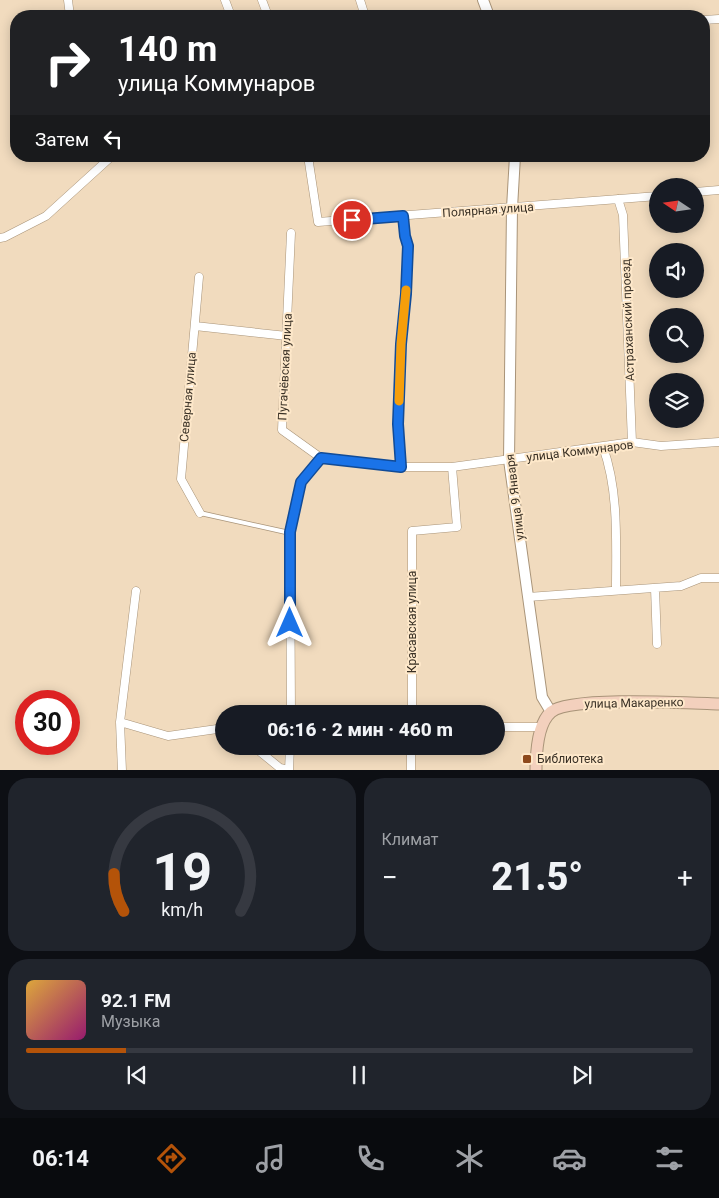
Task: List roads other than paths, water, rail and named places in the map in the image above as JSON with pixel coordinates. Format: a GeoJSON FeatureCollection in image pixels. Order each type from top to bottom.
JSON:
{"type":"FeatureCollection","features":[{"type":"Feature","properties":{"kind":"main road","name":"улица Макаренко"},"geometry":{"type":"LineString","coordinates":[[550,712],[567,705],[641,701],[719,704]]}},
{"type":"Feature","properties":{"kind":"main road"},"geometry":{"type":"LineString","coordinates":[[536,770],[536,753],[541,727],[550,712]]}},
{"type":"Feature","properties":{"kind":"street"},"geometry":{"type":"LineString","coordinates":[[0,238],[46,216],[105,162]]}},
{"type":"Feature","properties":{"kind":"street","name":"Полярная улица"},"geometry":{"type":"LineString","coordinates":[[309,162],[318,222],[649,197]]}},
{"type":"Feature","properties":{"kind":"street","name":"улица 9 Января"},"geometry":{"type":"LineString","coordinates":[[515,162],[512,208],[510,460],[542,697],[550,712]]}},
{"type":"Feature","properties":{"kind":"street"},"geometry":{"type":"LineString","coordinates":[[704,191],[719,190]]}},
{"type":"Feature","properties":{"kind":"street","name":"Астраханский проезд"},"geometry":{"type":"LineString","coordinates":[[618,199],[623,215],[632,442]]}},
{"type":"Feature","properties":{"kind":"street"},"geometry":{"type":"LineString","coordinates":[[401,467],[398,424],[408,246],[403,216]]}},
{"type":"Feature","properties":{"kind":"street","name":"Пугачёвская улица"},"geometry":{"type":"LineString","coordinates":[[291,233],[282,430],[321,458]]}},
{"type":"Feature","properties":{"kind":"street","name":"Северная улица"},"geometry":{"type":"LineString","coordinates":[[199,276],[181,479],[200,512]]}},
{"type":"Feature","properties":{"kind":"street"},"geometry":{"type":"LineString","coordinates":[[195,326],[287,336]]}},
{"type":"Feature","properties":{"kind":"street","name":"улица Коммунаров"},"geometry":{"type":"LineString","coordinates":[[321,458],[401,467],[452,467],[632,442],[661,446],[719,442]]}},
{"type":"Feature","properties":{"kind":"street"},"geometry":{"type":"LineString","coordinates":[[603,447],[610,465],[615,512],[616,590]]}},
{"type":"Feature","properties":{"kind":"street"},"geometry":{"type":"LineString","coordinates":[[291,705],[290,532],[301,482],[321,458]]}},
{"type":"Feature","properties":{"kind":"street","name":"Красавская улица"},"geometry":{"type":"LineString","coordinates":[[412,705],[412,531],[457,527],[452,467]]}},
{"type":"Feature","properties":{"kind":"street"},"geometry":{"type":"LineString","coordinates":[[528,597],[681,586],[701,578],[719,578]]}},
{"type":"Feature","properties":{"kind":"street"},"geometry":{"type":"LineString","coordinates":[[655,588],[658,644]]}},
{"type":"Feature","properties":{"kind":"street"},"geometry":{"type":"LineString","coordinates":[[122,770],[120,722],[136,591]]}},
{"type":"Feature","properties":{"kind":"street"},"geometry":{"type":"LineString","coordinates":[[120,722],[168,736],[215,729]]}},
{"type":"Feature","properties":{"kind":"street"},"geometry":{"type":"LineString","coordinates":[[505,727],[541,727]]}},
{"type":"Feature","properties":{"kind":"street"},"geometry":{"type":"LineString","coordinates":[[264,755],[280,768],[289,770],[290,755]]}},
{"type":"Feature","properties":{"kind":"street"},"geometry":{"type":"LineString","coordinates":[[410,770],[411,755]]}},
{"type":"Feature","properties":{"kind":"lane"},"geometry":{"type":"LineString","coordinates":[[200,512],[290,532]]}},
{"type":"Feature","properties":{"kind":"place","name":"Библиотека"},"geometry":{"type":"Point","coordinates":[527,759]}}]}
